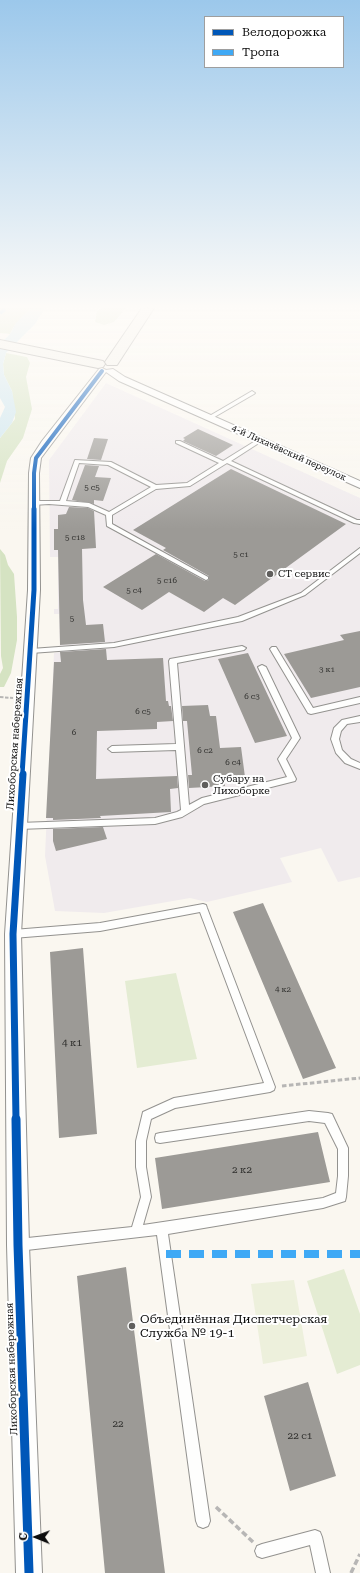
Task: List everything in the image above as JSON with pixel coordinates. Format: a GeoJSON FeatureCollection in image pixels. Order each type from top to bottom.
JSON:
{"type":"FeatureCollection","features":[{"type":"Feature","properties":{"kind":"street","name":"Лихоборская набережная"},"geometry":{"type":"LineString","coordinates":[[29,1573],[18,1245],[13,934],[34,590],[34,473],[36,458],[95,381]]}},
{"type":"Feature","properties":{"kind":"street","name":"4-й Лихачёвский переулок"},"geometry":{"type":"LineString","coordinates":[[127,381],[360,485]]}},
{"type":"Feature","properties":{"kind":"lane"},"geometry":{"type":"LineString","coordinates":[[209,418],[252,393]]}},
{"type":"Feature","properties":{"kind":"lane"},"geometry":{"type":"LineString","coordinates":[[109,514],[155,487],[188,485],[260,440]]}},
{"type":"Feature","properties":{"kind":"lane"},"geometry":{"type":"LineString","coordinates":[[178,442],[356,522],[360,522]]}},
{"type":"Feature","properties":{"kind":"lane"},"geometry":{"type":"LineString","coordinates":[[62,503],[77,461],[109,463],[155,487]]}},
{"type":"Feature","properties":{"kind":"lane"},"geometry":{"type":"LineString","coordinates":[[33,503],[89,505],[109,514]]}},
{"type":"Feature","properties":{"kind":"lane"},"geometry":{"type":"LineString","coordinates":[[109,514],[109,525],[206,578]]}},
{"type":"Feature","properties":{"kind":"lane"},"geometry":{"type":"LineString","coordinates":[[31,651],[114,645],[240,619],[303,594],[360,550]]}},
{"type":"Feature","properties":{"kind":"lane"},"geometry":{"type":"LineString","coordinates":[[185,812],[173,661],[242,648]]}},
{"type":"Feature","properties":{"kind":"lane"},"geometry":{"type":"LineString","coordinates":[[274,649],[311,712],[360,700]]}},
{"type":"Feature","properties":{"kind":"lane"},"geometry":{"type":"LineString","coordinates":[[19,826],[155,821],[179,815],[202,801],[292,780],[282,759],[296,738],[262,667]]}},
{"type":"Feature","properties":{"kind":"lane"},"geometry":{"type":"LineString","coordinates":[[360,719],[345,722],[337,730],[335,739],[339,751],[348,761],[360,766]]}},
{"type":"Feature","properties":{"kind":"lane"},"geometry":{"type":"LineString","coordinates":[[112,749],[180,747]]}},
{"type":"Feature","properties":{"kind":"lane"},"geometry":{"type":"LineString","coordinates":[[13,934],[100,927],[203,908],[270,1087],[174,1103],[147,1116],[141,1141],[141,1167],[146,1197],[136,1232]]}},
{"type":"Feature","properties":{"kind":"lane"},"geometry":{"type":"LineString","coordinates":[[18,1245],[162,1229],[323,1203],[341,1197],[344,1176],[343,1148],[328,1118],[309,1116],[160,1138]]}},
{"type":"Feature","properties":{"kind":"lane"},"geometry":{"type":"LineString","coordinates":[[162,1229],[203,1521]]}},
{"type":"Feature","properties":{"kind":"lane"},"geometry":{"type":"LineString","coordinates":[[262,1551],[315,1537],[323,1573]]}},
{"type":"Feature","properties":{"kind":"path"},"geometry":{"type":"LineString","coordinates":[[0,697],[8,698]]}},
{"type":"Feature","properties":{"kind":"path"},"geometry":{"type":"LineString","coordinates":[[270,1087],[360,1078]]}},
{"type":"Feature","properties":{"kind":"path"},"geometry":{"type":"LineString","coordinates":[[198,1490],[262,1551]]}},
{"type":"Feature","properties":{"kind":"path"},"geometry":{"type":"LineString","coordinates":[[351,1573],[360,1554]]}},
{"type":"Feature","properties":{"kind":"shaded area"},"geometry":{"type":"Polygon","coordinates":[[[106,383],[360,498],[360,877],[338,882],[321,848],[280,858],[292,882],[207,902],[190,898],[104,913],[55,911],[45,856],[54,653],[60,652],[59,614],[54,614],[54,609],[58,609],[58,557],[50,557],[49,460],[106,383]]]}},
{"type":"Feature","properties":{"kind":"green space"},"geometry":{"type":"Polygon","coordinates":[[[7,381],[27,381],[32,409],[23,438],[7,461],[0,483],[0,438],[15,419],[12,391],[7,381]]]}},
{"type":"Feature","properties":{"kind":"green space"},"geometry":{"type":"Polygon","coordinates":[[[0,549],[5,555],[8,565],[14,574],[17,617],[17,640],[11,673],[4,687],[0,687],[0,674],[3,668],[1,656],[0,549]]]}},
{"type":"Feature","properties":{"kind":"green space"},"geometry":{"type":"Polygon","coordinates":[[[176,973],[197,1059],[137,1068],[125,981],[176,973]]]}},
{"type":"Feature","properties":{"kind":"green space"},"geometry":{"type":"Polygon","coordinates":[[[344,1269],[360,1314],[360,1365],[337,1374],[307,1281],[344,1269]]]}},
{"type":"Feature","properties":{"kind":"green space"},"geometry":{"type":"Polygon","coordinates":[[[294,1280],[307,1356],[263,1364],[251,1284],[294,1280]]]}},
{"type":"Feature","properties":{"kind":"water"},"geometry":{"type":"Polygon","coordinates":[[[0,381],[7,381],[12,391],[16,412],[12,423],[0,438],[0,418],[5,407],[0,398],[0,381]]]}},
{"type":"Feature","properties":{"kind":"building"},"geometry":{"type":"Polygon","coordinates":[[[198,429],[233,445],[216,456],[183,441],[185,439],[183,438],[198,429]]]}},
{"type":"Feature","properties":{"kind":"building"},"geometry":{"type":"Polygon","coordinates":[[[94,438],[108,439],[101,460],[87,459],[94,438]]]}},
{"type":"Feature","properties":{"kind":"building"},"geometry":{"type":"Polygon","coordinates":[[[85,465],[99,466],[95,477],[111,478],[103,501],[94,500],[94,504],[72,500],[85,465]]]}},
{"type":"Feature","properties":{"kind":"building"},"geometry":{"type":"Polygon","coordinates":[[[231,469],[346,524],[235,605],[223,598],[204,612],[169,592],[142,610],[103,587],[156,554],[205,581],[209,580],[209,576],[163,550],[166,548],[133,530],[231,469]]]}},
{"type":"Feature","properties":{"kind":"building"},"geometry":{"type":"Polygon","coordinates":[[[69,507],[88,508],[94,511],[96,548],[82,549],[83,600],[86,625],[103,624],[105,642],[60,645],[58,550],[54,550],[54,529],[58,529],[58,515],[66,514],[69,507]]]}},
{"type":"Feature","properties":{"kind":"building"},"geometry":{"type":"Polygon","coordinates":[[[360,631],[360,687],[311,698],[284,654],[344,640],[340,635],[360,631]]]}},
{"type":"Feature","properties":{"kind":"building"},"geometry":{"type":"Polygon","coordinates":[[[106,649],[107,660],[163,658],[166,701],[168,701],[169,706],[171,706],[173,721],[157,722],[157,729],[97,731],[96,779],[177,776],[178,788],[170,789],[171,812],[100,816],[101,818],[53,820],[53,818],[46,818],[54,662],[61,662],[60,652],[106,649]]]}},
{"type":"Feature","properties":{"kind":"building"},"geometry":{"type":"Polygon","coordinates":[[[248,653],[287,736],[255,743],[218,659],[248,653]]]}},
{"type":"Feature","properties":{"kind":"building"},"geometry":{"type":"Polygon","coordinates":[[[208,705],[210,716],[216,716],[220,748],[241,747],[245,777],[224,778],[225,786],[189,788],[188,775],[192,775],[187,721],[183,721],[182,706],[208,705]]]}},
{"type":"Feature","properties":{"kind":"building"},"geometry":{"type":"Polygon","coordinates":[[[103,827],[107,839],[56,851],[53,841],[53,829],[103,827]]]}},
{"type":"Feature","properties":{"kind":"building"},"geometry":{"type":"Polygon","coordinates":[[[263,903],[336,1068],[303,1079],[233,912],[263,903]]]}},
{"type":"Feature","properties":{"kind":"building"},"geometry":{"type":"Polygon","coordinates":[[[83,948],[97,1134],[59,1138],[50,952],[83,948]]]}},
{"type":"Feature","properties":{"kind":"building"},"geometry":{"type":"Polygon","coordinates":[[[318,1132],[330,1182],[162,1209],[155,1158],[318,1132]]]}},
{"type":"Feature","properties":{"kind":"building"},"geometry":{"type":"Polygon","coordinates":[[[126,1267],[165,1573],[105,1573],[77,1276],[126,1267]]]}},
{"type":"Feature","properties":{"kind":"building"},"geometry":{"type":"Polygon","coordinates":[[[308,1382],[336,1476],[290,1491],[264,1396],[308,1382]]]}},
{"type":"Feature","properties":{"kind":"marked path"},"geometry":{"type":"LineString","coordinates":[[166,1254],[360,1254]]}},
{"type":"Feature","properties":{"kind":"cycle path"},"geometry":{"type":"LineString","coordinates":[[29,1573],[18,1245],[13,934],[34,590],[34,473],[36,458],[94,381]]}},
{"type":"Feature","properties":{"kind":"place","name":"СТ сервис"},"geometry":{"type":"Point","coordinates":[270,574]}},
{"type":"Feature","properties":{"kind":"place","name":"Субару на Лихоборке"},"geometry":{"type":"Point","coordinates":[205,785]}},
{"type":"Feature","properties":{"kind":"place","name":"Объединённая Диспетчерская Служба № 19-1"},"geometry":{"type":"Point","coordinates":[132,1326]}}]}
